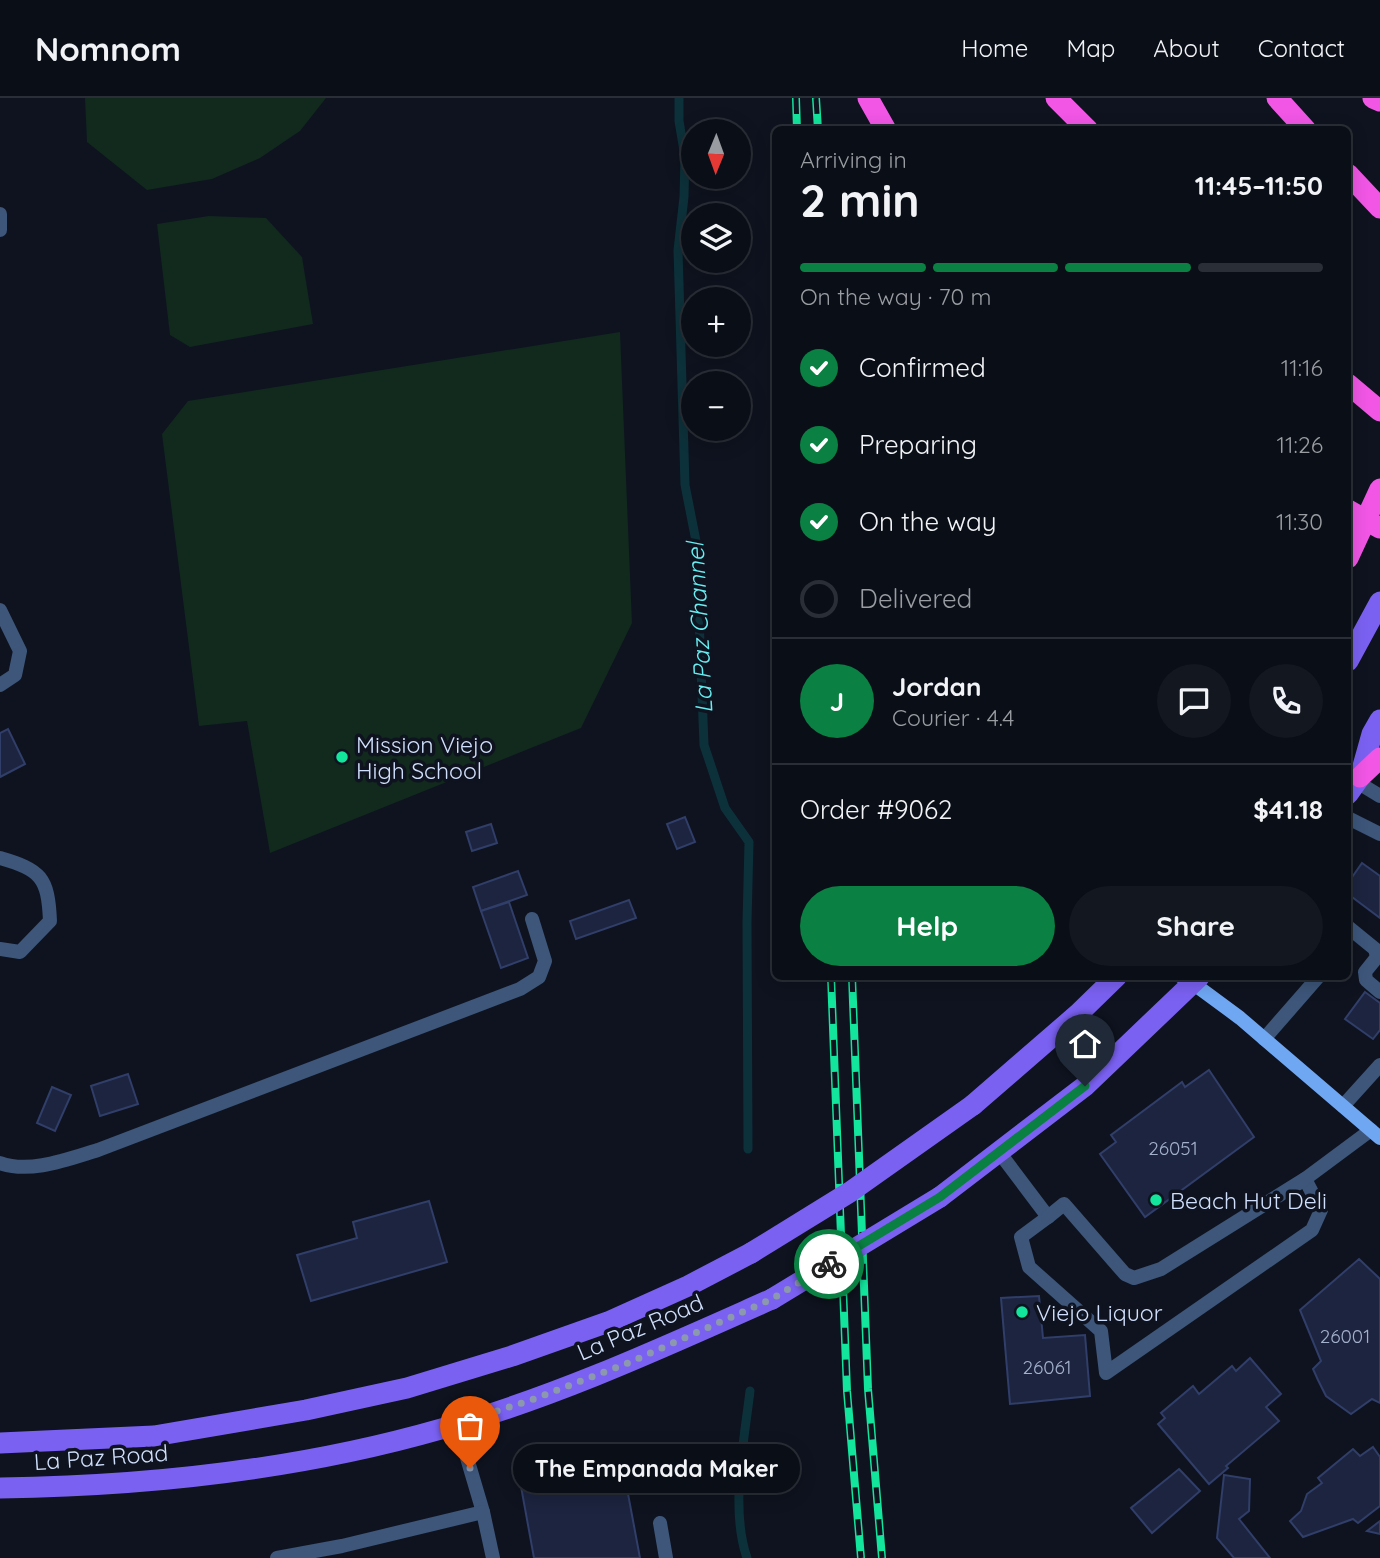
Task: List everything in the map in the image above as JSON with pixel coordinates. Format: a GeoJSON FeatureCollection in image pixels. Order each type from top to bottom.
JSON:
{"type":"FeatureCollection","features":[{"type":"Feature","properties":{"kind":"highway"},"geometry":{"type":"LineString","coordinates":[[868,98],[884,126]]}},
{"type":"Feature","properties":{"kind":"highway"},"geometry":{"type":"LineString","coordinates":[[1056,98],[1084,126]]}},
{"type":"Feature","properties":{"kind":"highway"},"geometry":{"type":"LineString","coordinates":[[1277,98],[1302,126]]}},
{"type":"Feature","properties":{"kind":"highway"},"geometry":{"type":"LineString","coordinates":[[1373,98],[1380,101]]}},
{"type":"Feature","properties":{"kind":"highway"},"geometry":{"type":"LineString","coordinates":[[1351,177],[1380,208]]}},
{"type":"Feature","properties":{"kind":"highway"},"geometry":{"type":"LineString","coordinates":[[1351,387],[1380,411]]}},
{"type":"Feature","properties":{"kind":"highway"},"geometry":{"type":"LineString","coordinates":[[1351,552],[1380,489]]}},
{"type":"Feature","properties":{"kind":"highway"},"geometry":{"type":"LineString","coordinates":[[1351,512],[1380,528]]}},
{"type":"Feature","properties":{"kind":"highway"},"geometry":{"type":"LineString","coordinates":[[1355,784],[1380,758]]}},
{"type":"Feature","properties":{"kind":"main road"},"geometry":{"type":"LineString","coordinates":[[1351,655],[1380,602]]}},
{"type":"Feature","properties":{"kind":"main road"},"geometry":{"type":"LineString","coordinates":[[1355,784],[1372,734],[1380,720]]}},
{"type":"Feature","properties":{"kind":"main road","name":"La Paz Road"},"geometry":{"type":"LineString","coordinates":[[0,1443],[154,1436],[306,1410],[407,1388],[512,1356],[608,1322],[688,1286],[751,1253],[850,1192],[973,1105],[1078,1014],[1113,980]]}},
{"type":"Feature","properties":{"kind":"main road","name":"La Paz Road"},"geometry":{"type":"LineString","coordinates":[[0,1488],[75,1487],[262,1469],[361,1449],[457,1424],[534,1399],[628,1363],[772,1299],[940,1197],[1085,1086],[1190,980]]}},
{"type":"Feature","properties":{"kind":"main road"},"geometry":{"type":"LineString","coordinates":[[1192,980],[1376,1134]]}},
{"type":"Feature","properties":{"kind":"lane"},"geometry":{"type":"LineString","coordinates":[[0,214],[0,230]]}},
{"type":"Feature","properties":{"kind":"lane"},"geometry":{"type":"LineString","coordinates":[[0,610],[20,651],[15,675],[0,685]]}},
{"type":"Feature","properties":{"kind":"lane"},"geometry":{"type":"LineString","coordinates":[[1355,784],[1380,796]]}},
{"type":"Feature","properties":{"kind":"lane"},"geometry":{"type":"LineString","coordinates":[[1351,820],[1380,834]]}},
{"type":"Feature","properties":{"kind":"lane"},"geometry":{"type":"LineString","coordinates":[[0,858],[24,865],[42,877],[49,900],[50,921],[20,952],[0,949]]}},
{"type":"Feature","properties":{"kind":"lane"},"geometry":{"type":"LineString","coordinates":[[0,1163],[8,1166],[40,1166],[98,1150],[520,989],[539,977],[545,961],[532,919]]}},
{"type":"Feature","properties":{"kind":"lane"},"geometry":{"type":"LineString","coordinates":[[1351,936],[1375,949],[1377,957],[1365,972],[1366,980],[1380,992]]}},
{"type":"Feature","properties":{"kind":"lane"},"geometry":{"type":"LineString","coordinates":[[1264,1039],[1316,980]]}},
{"type":"Feature","properties":{"kind":"lane"},"geometry":{"type":"LineString","coordinates":[[1343,1106],[1380,1065]]}},
{"type":"Feature","properties":{"kind":"lane"},"geometry":{"type":"LineString","coordinates":[[1305,1179],[1321,1209],[1312,1230],[1106,1373],[1101,1331],[1029,1267],[1021,1237],[1064,1204],[1125,1274],[1134,1278],[1161,1269],[1376,1134]]}},
{"type":"Feature","properties":{"kind":"lane"},"geometry":{"type":"LineString","coordinates":[[999,1152],[1048,1217]]}},
{"type":"Feature","properties":{"kind":"lane"},"geometry":{"type":"LineString","coordinates":[[457,1424],[494,1558]]}},
{"type":"Feature","properties":{"kind":"lane"},"geometry":{"type":"LineString","coordinates":[[277,1558],[343,1552],[483,1512]]}},
{"type":"Feature","properties":{"kind":"lane"},"geometry":{"type":"LineString","coordinates":[[660,1523],[666,1558]]}},
{"type":"Feature","properties":{"kind":"green space"},"geometry":{"type":"Polygon","coordinates":[[[85,98],[326,98],[300,131],[260,158],[212,179],[147,190],[87,142],[85,98]]]}},
{"type":"Feature","properties":{"kind":"green space"},"geometry":{"type":"Polygon","coordinates":[[[209,216],[266,218],[302,257],[313,324],[190,347],[170,335],[157,224],[209,216]]]}},
{"type":"Feature","properties":{"kind":"green space"},"geometry":{"type":"Polygon","coordinates":[[[620,332],[632,623],[581,728],[270,853],[247,721],[199,726],[162,434],[188,401],[620,332]]]}},
{"type":"Feature","properties":{"kind":"building"},"geometry":{"type":"Polygon","coordinates":[[[8,729],[25,764],[0,777],[0,733],[8,729]]]}},
{"type":"Feature","properties":{"kind":"building"},"geometry":{"type":"Polygon","coordinates":[[[685,817],[695,842],[677,849],[667,824],[685,817]]]}},
{"type":"Feature","properties":{"kind":"building"},"geometry":{"type":"Polygon","coordinates":[[[491,824],[497,843],[472,851],[466,832],[491,824]]]}},
{"type":"Feature","properties":{"kind":"building"},"geometry":{"type":"Polygon","coordinates":[[[1362,863],[1380,876],[1380,918],[1351,896],[1351,879],[1362,863]]]}},
{"type":"Feature","properties":{"kind":"building"},"geometry":{"type":"Polygon","coordinates":[[[518,871],[527,895],[481,911],[473,887],[518,871]]]}},
{"type":"Feature","properties":{"kind":"building"},"geometry":{"type":"Polygon","coordinates":[[[629,900],[636,918],[576,939],[570,921],[629,900]]]}},
{"type":"Feature","properties":{"kind":"building"},"geometry":{"type":"Polygon","coordinates":[[[509,902],[528,958],[501,968],[481,911],[509,902]]]}},
{"type":"Feature","properties":{"kind":"building"},"geometry":{"type":"Polygon","coordinates":[[[1365,992],[1380,1003],[1380,1030],[1373,1039],[1345,1019],[1365,992]]]}},
{"type":"Feature","properties":{"kind":"building"},"geometry":{"type":"Polygon","coordinates":[[[1209,1070],[1254,1137],[1145,1217],[1100,1154],[1116,1142],[1111,1135],[1182,1082],[1185,1087],[1209,1070]]]}},
{"type":"Feature","properties":{"kind":"building"},"geometry":{"type":"Polygon","coordinates":[[[128,1074],[138,1104],[100,1116],[91,1086],[128,1074]]]}},
{"type":"Feature","properties":{"kind":"building"},"geometry":{"type":"Polygon","coordinates":[[[52,1087],[71,1095],[55,1131],[37,1123],[52,1087]]]}},
{"type":"Feature","properties":{"kind":"building"},"geometry":{"type":"Polygon","coordinates":[[[429,1201],[447,1262],[311,1301],[297,1255],[357,1238],[353,1222],[429,1201]]]}},
{"type":"Feature","properties":{"kind":"building"},"geometry":{"type":"Polygon","coordinates":[[[1359,1259],[1380,1279],[1380,1403],[1372,1399],[1351,1414],[1326,1396],[1318,1380],[1313,1369],[1321,1361],[1300,1310],[1359,1259]]]}},
{"type":"Feature","properties":{"kind":"building"},"geometry":{"type":"Polygon","coordinates":[[[1039,1296],[1043,1338],[1085,1335],[1090,1396],[1010,1404],[1001,1298],[1039,1296]]]}},
{"type":"Feature","properties":{"kind":"building"},"geometry":{"type":"Polygon","coordinates":[[[1250,1358],[1281,1394],[1266,1407],[1279,1421],[1209,1484],[1158,1424],[1165,1418],[1161,1413],[1193,1386],[1199,1394],[1232,1366],[1236,1371],[1250,1358]]]}},
{"type":"Feature","properties":{"kind":"building"},"geometry":{"type":"Polygon","coordinates":[[[1373,1447],[1380,1457],[1380,1506],[1358,1523],[1353,1519],[1303,1537],[1290,1521],[1301,1511],[1307,1494],[1322,1483],[1318,1478],[1353,1449],[1360,1456],[1373,1447]]]}},
{"type":"Feature","properties":{"kind":"building"},"geometry":{"type":"Polygon","coordinates":[[[620,1451],[640,1558],[534,1558],[518,1470],[620,1451]]]}},
{"type":"Feature","properties":{"kind":"building"},"geometry":{"type":"Polygon","coordinates":[[[1179,1469],[1200,1491],[1152,1533],[1131,1508],[1179,1469]]]}},
{"type":"Feature","properties":{"kind":"building"},"geometry":{"type":"Polygon","coordinates":[[[1224,1475],[1250,1479],[1249,1511],[1239,1519],[1270,1558],[1234,1558],[1217,1538],[1224,1475]]]}},
{"type":"Feature","properties":{"kind":"building"},"geometry":{"type":"Polygon","coordinates":[[[1380,1521],[1380,1534],[1367,1531],[1380,1521]]]}},
{"type":"Feature","properties":{"kind":"waterway","name":"La Paz Channel"},"geometry":{"type":"LineString","coordinates":[[679,98],[679,121],[685,157],[678,250],[685,485],[696,541],[704,745],[725,808],[749,842],[748,1149]]}},
{"type":"Feature","properties":{"kind":"waterway","name":"La Paz Channel"},"geometry":{"type":"LineString","coordinates":[[747,1558],[739,1518],[739,1497],[750,1391]]}},
{"type":"Feature","properties":{"kind":"railway"},"geometry":{"type":"LineString","coordinates":[[796,98],[797,126]]}},
{"type":"Feature","properties":{"kind":"railway"},"geometry":{"type":"LineString","coordinates":[[816,98],[818,126]]}},
{"type":"Feature","properties":{"kind":"railway"},"geometry":{"type":"LineString","coordinates":[[831,980],[847,1391],[861,1558]]}},
{"type":"Feature","properties":{"kind":"railway"},"geometry":{"type":"LineString","coordinates":[[852,980],[868,1389],[882,1558]]}},
{"type":"Feature","properties":{"kind":"way so far"},"geometry":{"type":"LineString","coordinates":[[470,1468],[457,1424],[534,1399],[628,1363],[772,1299],[829,1264]]}},
{"type":"Feature","properties":{"kind":"place","name":"Mission Viejo High School"},"geometry":{"type":"Point","coordinates":[342,757]}},
{"type":"Feature","properties":{"kind":"place","name":"Beach Hut Deli"},"geometry":{"type":"Point","coordinates":[1156,1200]}},
{"type":"Feature","properties":{"kind":"place","name":"Viejo Liquor"},"geometry":{"type":"Point","coordinates":[1022,1312]}},
{"type":"Feature","properties":{"kind":"place","name":"The Empanada Maker"},"geometry":{"type":"Point","coordinates":[470,1468]}},
{"type":"Feature","properties":{"kind":"route"},"geometry":{"type":"LineString","coordinates":[[829,1264],[940,1197],[1085,1086]]}}]}
